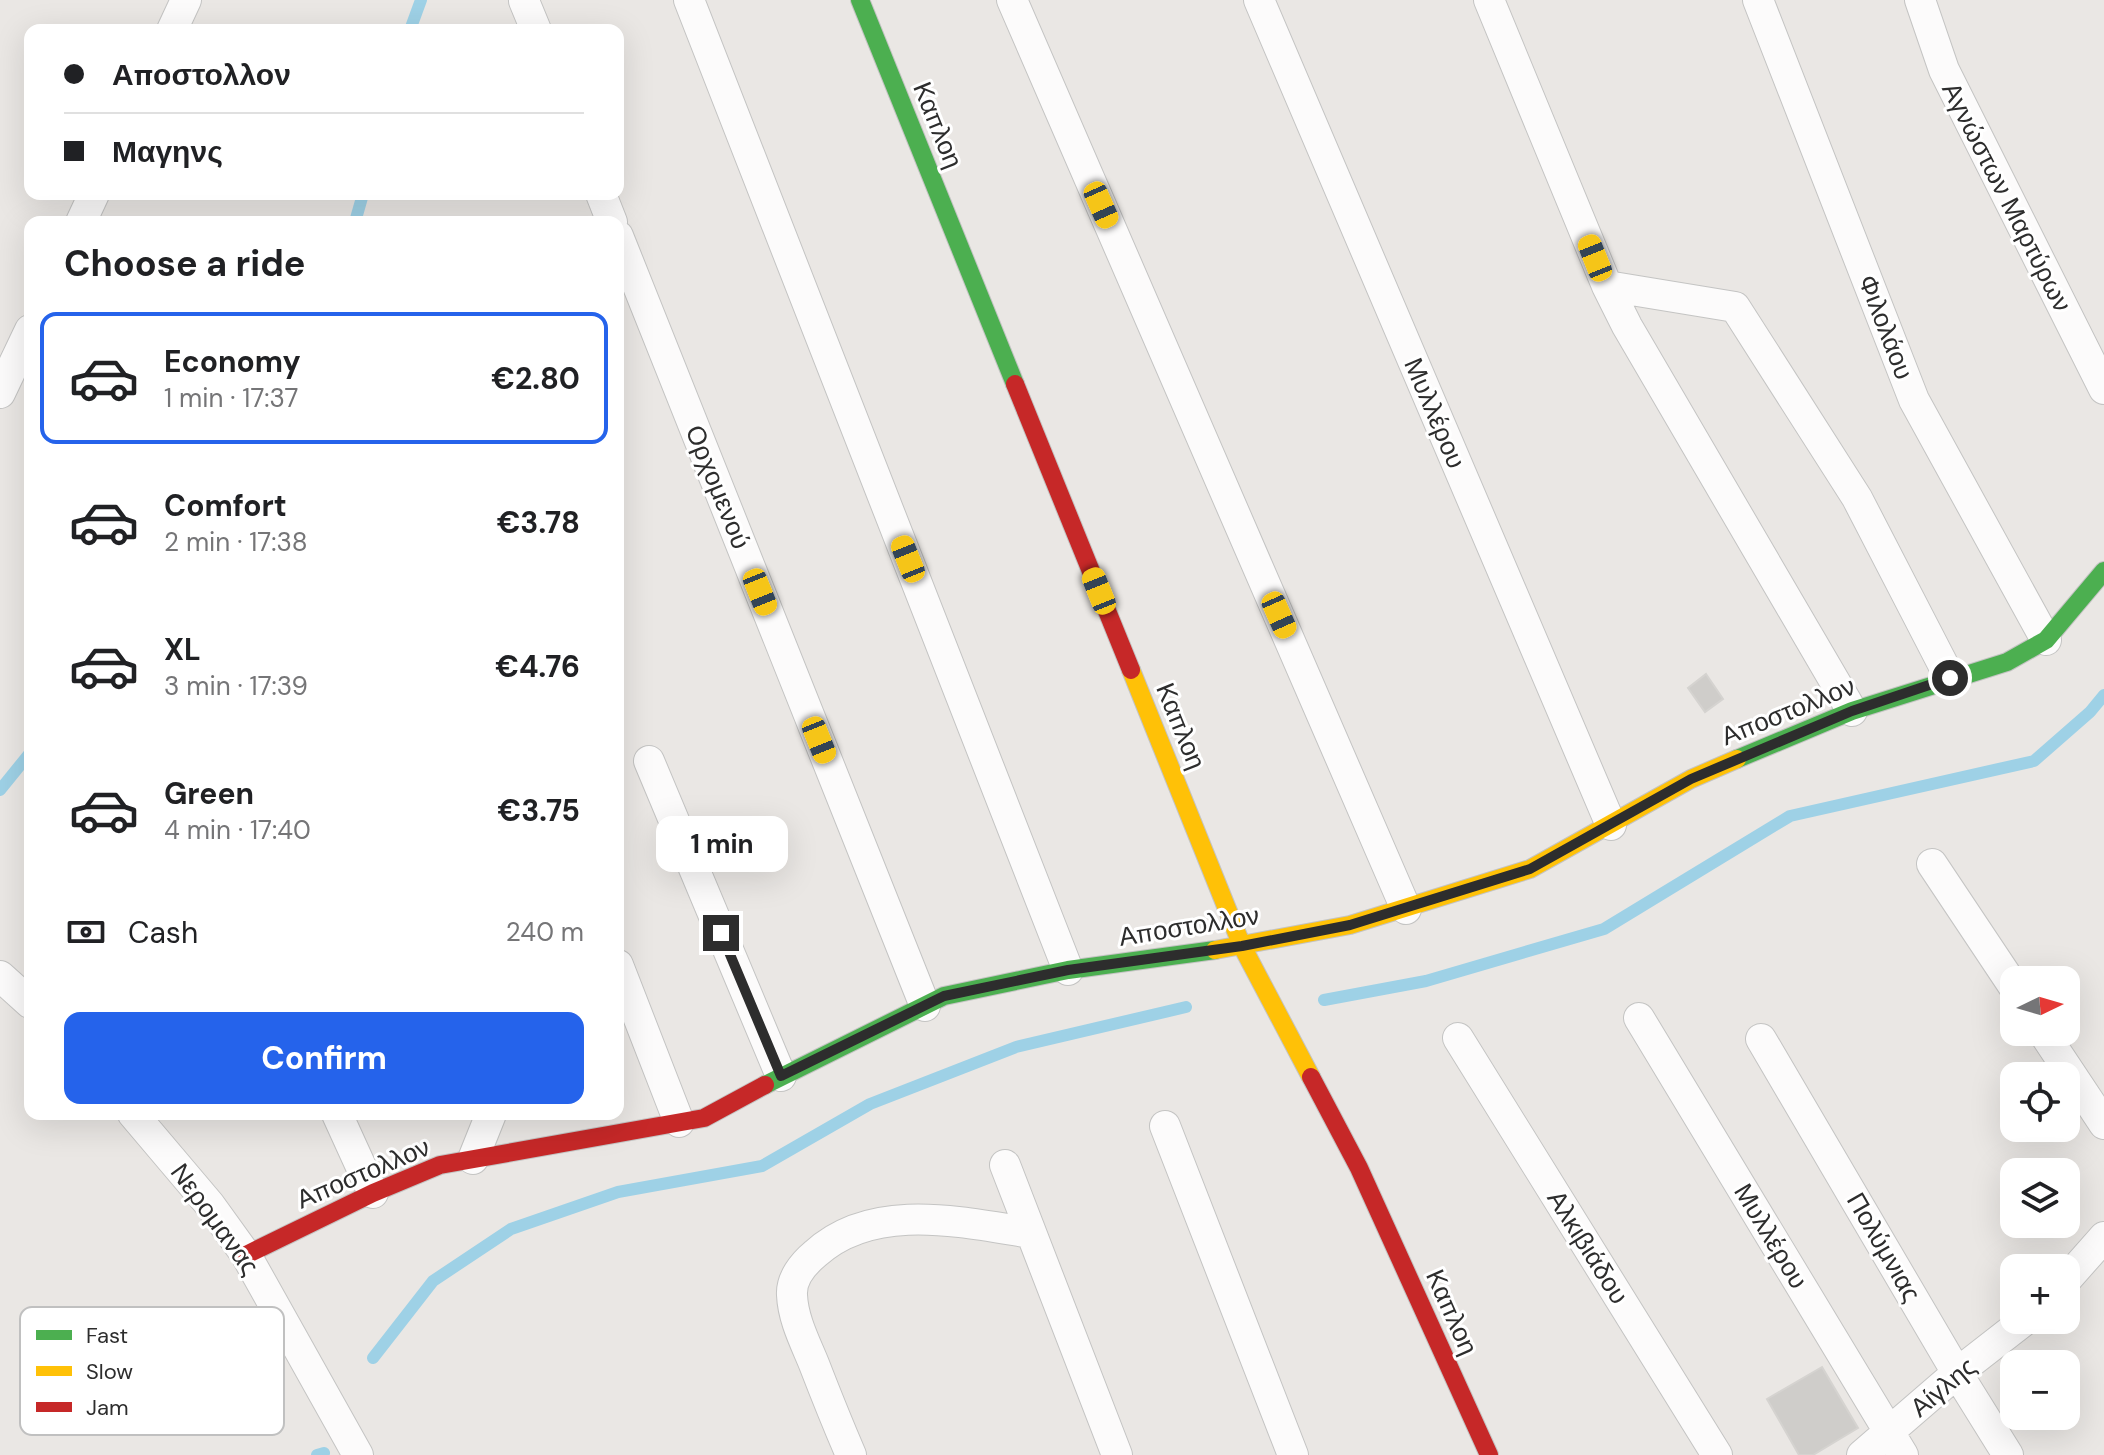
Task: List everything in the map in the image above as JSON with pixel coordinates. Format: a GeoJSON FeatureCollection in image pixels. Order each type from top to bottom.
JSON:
{"type":"FeatureCollection","features":[{"type":"Feature","properties":{"kind":"street"},"geometry":{"type":"LineString","coordinates":[[175,24],[186,0]]}},
{"type":"Feature","properties":{"kind":"street"},"geometry":{"type":"LineString","coordinates":[[689,0],[1068,970]]}},
{"type":"Feature","properties":{"kind":"street","name":"Καπλοη"},"geometry":{"type":"LineString","coordinates":[[860,0],[1242,946],[1359,1168],[1489,1455]]}},
{"type":"Feature","properties":{"kind":"street"},"geometry":{"type":"LineString","coordinates":[[1012,0],[1406,909]]}},
{"type":"Feature","properties":{"kind":"street","name":"Μυλλέρου"},"geometry":{"type":"LineString","coordinates":[[1259,0],[1611,825]]}},
{"type":"Feature","properties":{"kind":"street"},"geometry":{"type":"LineString","coordinates":[[1489,0],[1607,286],[1852,711]]}},
{"type":"Feature","properties":{"kind":"street","name":"Φιλολάου"},"geometry":{"type":"LineString","coordinates":[[1758,0],[1914,400],[2046,640]]}},
{"type":"Feature","properties":{"kind":"street","name":"Αγνώστων Μαρτύρων"},"geometry":{"type":"LineString","coordinates":[[1920,0],[1944,70],[2104,389]]}},
{"type":"Feature","properties":{"kind":"street"},"geometry":{"type":"LineString","coordinates":[[524,1],[534,24]]}},
{"type":"Feature","properties":{"kind":"street","name":"Ορχομενού"},"geometry":{"type":"LineString","coordinates":[[624,251],[925,1006]]}},
{"type":"Feature","properties":{"kind":"street"},"geometry":{"type":"LineString","coordinates":[[1607,286],[1735,307],[1857,498],[1950,678]]}},
{"type":"Feature","properties":{"kind":"street"},"geometry":{"type":"LineString","coordinates":[[0,393],[24,343]]}},
{"type":"Feature","properties":{"kind":"street","name":"Αποστολλον"},"geometry":{"type":"LineString","coordinates":[[246,1255],[373,1193],[440,1165],[704,1118],[781,1076],[944,996],[1068,970],[1242,946],[1350,925],[1530,869],[1691,779],[1852,711],[2007,662],[2046,640],[2104,571]]}},
{"type":"Feature","properties":{"kind":"street"},"geometry":{"type":"LineString","coordinates":[[649,761],[781,1076]]}},
{"type":"Feature","properties":{"kind":"street"},"geometry":{"type":"LineString","coordinates":[[1932,864],[2000,966]]}},
{"type":"Feature","properties":{"kind":"street"},"geometry":{"type":"LineString","coordinates":[[0,976],[24,998]]}},
{"type":"Feature","properties":{"kind":"street"},"geometry":{"type":"LineString","coordinates":[[624,980],[679,1122]]}},
{"type":"Feature","properties":{"kind":"street","name":"Μυλλέρου"},"geometry":{"type":"LineString","coordinates":[[1639,1018],[1896,1444]]}},
{"type":"Feature","properties":{"kind":"street","name":"Αλκιβιάδου"},"geometry":{"type":"LineString","coordinates":[[1458,1038],[1717,1455]]}},
{"type":"Feature","properties":{"kind":"street","name":"Πολύμνιας"},"geometry":{"type":"LineString","coordinates":[[1761,1039],[2008,1455]]}},
{"type":"Feature","properties":{"kind":"street"},"geometry":{"type":"LineString","coordinates":[[2052,1046],[2104,1124]]}},
{"type":"Feature","properties":{"kind":"street","name":"Νερομανας"},"geometry":{"type":"LineString","coordinates":[[138,1120],[210,1205],[246,1255],[275,1307]]}},
{"type":"Feature","properties":{"kind":"street"},"geometry":{"type":"LineString","coordinates":[[340,1120],[373,1193]]}},
{"type":"Feature","properties":{"kind":"street"},"geometry":{"type":"LineString","coordinates":[[473,1159],[489,1120]]}},
{"type":"Feature","properties":{"kind":"street"},"geometry":{"type":"LineString","coordinates":[[1165,1126],[1293,1455]]}},
{"type":"Feature","properties":{"kind":"street"},"geometry":{"type":"LineString","coordinates":[[1005,1165],[1117,1455]]}},
{"type":"Feature","properties":{"kind":"street"},"geometry":{"type":"LineString","coordinates":[[851,1455],[796,1319],[791,1292],[801,1266],[827,1243],[867,1226],[907,1219],[952,1220],[1031,1233]]}},
{"type":"Feature","properties":{"kind":"street"},"geometry":{"type":"LineString","coordinates":[[2080,1264],[2104,1237]]}},
{"type":"Feature","properties":{"kind":"street","name":"Νερομανας"},"geometry":{"type":"LineString","coordinates":[[284,1323],[358,1455]]}},
{"type":"Feature","properties":{"kind":"street","name":"Αίγλης"},"geometry":{"type":"LineString","coordinates":[[1862,1455],[1896,1444],[1957,1373],[2007,1334]]}},
{"type":"Feature","properties":{"kind":"building"},"geometry":{"type":"Polygon","coordinates":[[[1706,674],[1723,699],[1705,712],[1688,688],[1706,674]]]}},
{"type":"Feature","properties":{"kind":"building"},"geometry":{"type":"Polygon","coordinates":[[[1822,1367],[1858,1428],[1813,1455],[1799,1455],[1767,1399],[1822,1367]]]}},
{"type":"Feature","properties":{"kind":"waterway"},"geometry":{"type":"LineString","coordinates":[[412,24],[421,0]]}},
{"type":"Feature","properties":{"kind":"waterway"},"geometry":{"type":"LineString","coordinates":[[357,216],[361,200]]}},
{"type":"Feature","properties":{"kind":"waterway"},"geometry":{"type":"LineString","coordinates":[[1324,1000],[1426,981],[1604,929],[1790,816],[2034,761],[2090,712],[2104,695]]}},
{"type":"Feature","properties":{"kind":"waterway"},"geometry":{"type":"LineString","coordinates":[[0,790],[24,760]]}},
{"type":"Feature","properties":{"kind":"waterway"},"geometry":{"type":"LineString","coordinates":[[373,1358],[433,1281],[511,1229],[618,1192],[762,1166],[870,1104],[1016,1047],[1186,1007]]}},
{"type":"Feature","properties":{"kind":"waterway"},"geometry":{"type":"LineString","coordinates":[[317,1455],[324,1453]]}},
{"type":"Feature","properties":{"kind":"traffic: fast"},"geometry":{"type":"LineString","coordinates":[[860,0],[1015,384]]}},
{"type":"Feature","properties":{"kind":"traffic: fast"},"geometry":{"type":"LineString","coordinates":[[1737,759],[1852,711],[2007,662],[2046,640],[2104,571]]}},
{"type":"Feature","properties":{"kind":"traffic: fast"},"geometry":{"type":"LineString","coordinates":[[765,1085],[944,996],[1068,970],[1215,950]]}},
{"type":"Feature","properties":{"kind":"traffic: slow"},"geometry":{"type":"LineString","coordinates":[[1131,670],[1242,946],[1311,1077]]}},
{"type":"Feature","properties":{"kind":"traffic: slow"},"geometry":{"type":"LineString","coordinates":[[1215,950],[1350,925],[1530,869],[1691,779],[1737,759]]}},
{"type":"Feature","properties":{"kind":"traffic: jam"},"geometry":{"type":"LineString","coordinates":[[1015,384],[1131,670]]}},
{"type":"Feature","properties":{"kind":"traffic: jam"},"geometry":{"type":"LineString","coordinates":[[1311,1077],[1359,1168],[1489,1455]]}},
{"type":"Feature","properties":{"kind":"traffic: jam"},"geometry":{"type":"LineString","coordinates":[[246,1255],[373,1193],[440,1165],[704,1118],[765,1085]]}},
{"type":"Feature","properties":{"kind":"route"},"geometry":{"type":"LineString","coordinates":[[721,933],[781,1076],[944,996],[1068,970],[1242,946],[1350,925],[1530,869],[1691,779],[1852,711],[1950,678]]}}]}
